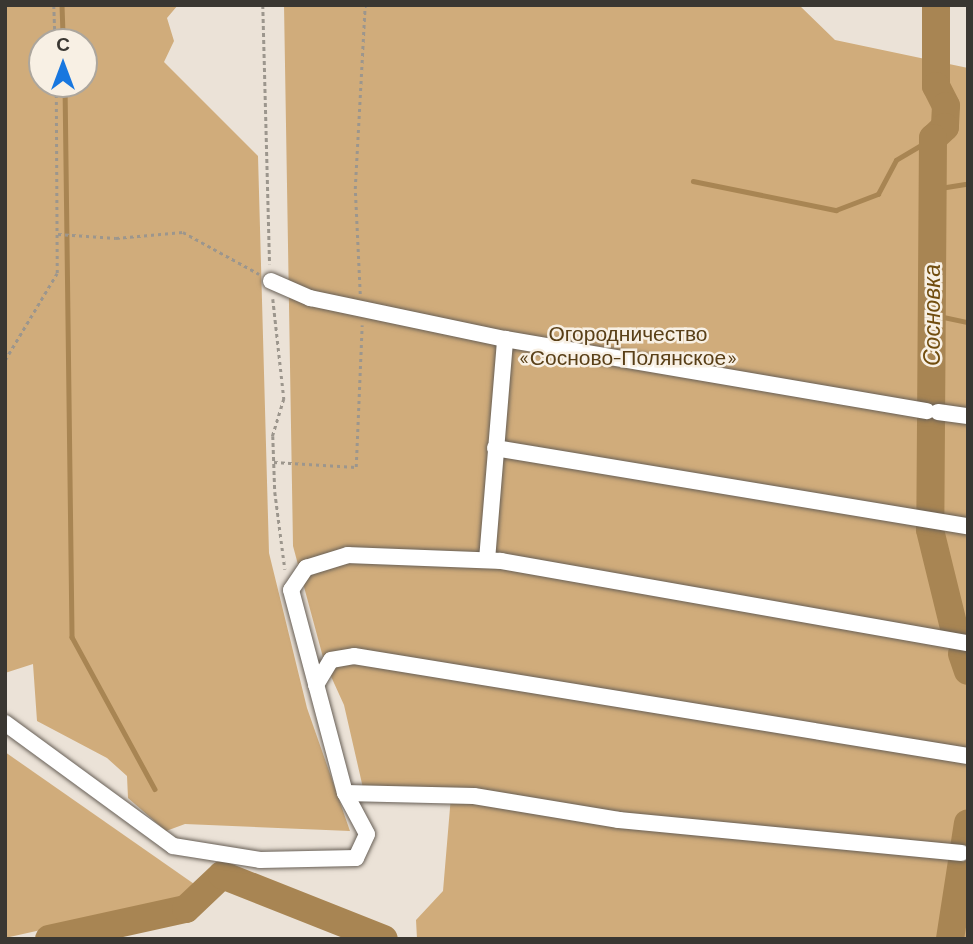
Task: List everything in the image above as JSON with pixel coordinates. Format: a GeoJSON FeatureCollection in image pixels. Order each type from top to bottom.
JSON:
{"type":"FeatureCollection","features":[{"type":"Feature","properties":{"kind":"lane"},"geometry":{"type":"LineString","coordinates":[[271,281],[310,298],[505,339],[968,416]]}},
{"type":"Feature","properties":{"kind":"lane"},"geometry":{"type":"LineString","coordinates":[[487,560],[505,339]]}},
{"type":"Feature","properties":{"kind":"lane"},"geometry":{"type":"LineString","coordinates":[[495,448],[968,526]]}},
{"type":"Feature","properties":{"kind":"lane"},"geometry":{"type":"LineString","coordinates":[[5,723],[173,846],[260,860],[356,858],[367,834],[345,793],[291,590],[306,568],[348,555],[487,560],[968,643]]}},
{"type":"Feature","properties":{"kind":"lane"},"geometry":{"type":"LineString","coordinates":[[316,685],[331,660],[354,656],[968,756]]}},
{"type":"Feature","properties":{"kind":"lane"},"geometry":{"type":"LineString","coordinates":[[345,793],[474,796],[619,820],[961,853]]}},
{"type":"Feature","properties":{"kind":"path"},"geometry":{"type":"LineString","coordinates":[[54,5],[55,28]]}},
{"type":"Feature","properties":{"kind":"path"},"geometry":{"type":"LineString","coordinates":[[263,5],[271,281],[284,399],[274,462],[279,549],[291,590]]}},
{"type":"Feature","properties":{"kind":"path"},"geometry":{"type":"LineString","coordinates":[[274,462],[356,467],[362,307],[355,188],[365,5]]}},
{"type":"Feature","properties":{"kind":"path"},"geometry":{"type":"LineString","coordinates":[[5,360],[54,282],[58,234],[55,98]]}},
{"type":"Feature","properties":{"kind":"path"},"geometry":{"type":"LineString","coordinates":[[58,234],[116,238],[183,232],[271,281]]}},
{"type":"Feature","properties":{"kind":"green space"},"geometry":{"type":"Polygon","coordinates":[[[5,5],[178,5],[167,18],[174,41],[164,62],[258,156],[269,553],[307,708],[350,831],[185,824],[166,831],[128,798],[127,776],[107,758],[37,721],[33,664],[5,673],[5,5]]]}},
{"type":"Feature","properties":{"kind":"green space","name":"Огородничество «Сосново-Полянское»"},"geometry":{"type":"Polygon","coordinates":[[[284,5],[799,5],[835,40],[968,68],[968,939],[417,939],[416,920],[443,891],[451,796],[363,788],[344,705],[324,661],[293,546],[284,5]]]}},
{"type":"Feature","properties":{"kind":"green space"},"geometry":{"type":"Polygon","coordinates":[[[5,752],[207,893],[5,938],[5,752]]]}},
{"type":"Feature","properties":{"kind":"waterway"},"geometry":{"type":"LineString","coordinates":[[62,5],[63,28]]}},
{"type":"Feature","properties":{"kind":"waterway","name":"Сосновка"},"geometry":{"type":"LineString","coordinates":[[936,5],[936,86],[946,106],[945,127],[933,138],[930,530],[954,628]]}},
{"type":"Feature","properties":{"kind":"waterway"},"geometry":{"type":"LineString","coordinates":[[65,98],[72,637],[155,789]]}},
{"type":"Feature","properties":{"kind":"waterway"},"geometry":{"type":"LineString","coordinates":[[693,181],[836,210],[878,194],[896,160],[933,138]]}},
{"type":"Feature","properties":{"kind":"waterway"},"geometry":{"type":"LineString","coordinates":[[934,189],[965,184]]}},
{"type":"Feature","properties":{"kind":"waterway"},"geometry":{"type":"LineString","coordinates":[[934,315],[968,322]]}},
{"type":"Feature","properties":{"kind":"waterway","name":"Сосновка"},"geometry":{"type":"LineString","coordinates":[[962,654],[968,671]]}},
{"type":"Feature","properties":{"kind":"waterway","name":"Сосновка"},"geometry":{"type":"LineString","coordinates":[[950,939],[968,823]]}},
{"type":"Feature","properties":{"kind":"waterway","name":"Сосновка"},"geometry":{"type":"LineString","coordinates":[[49,939],[186,909],[222,875],[384,939]]}}]}
